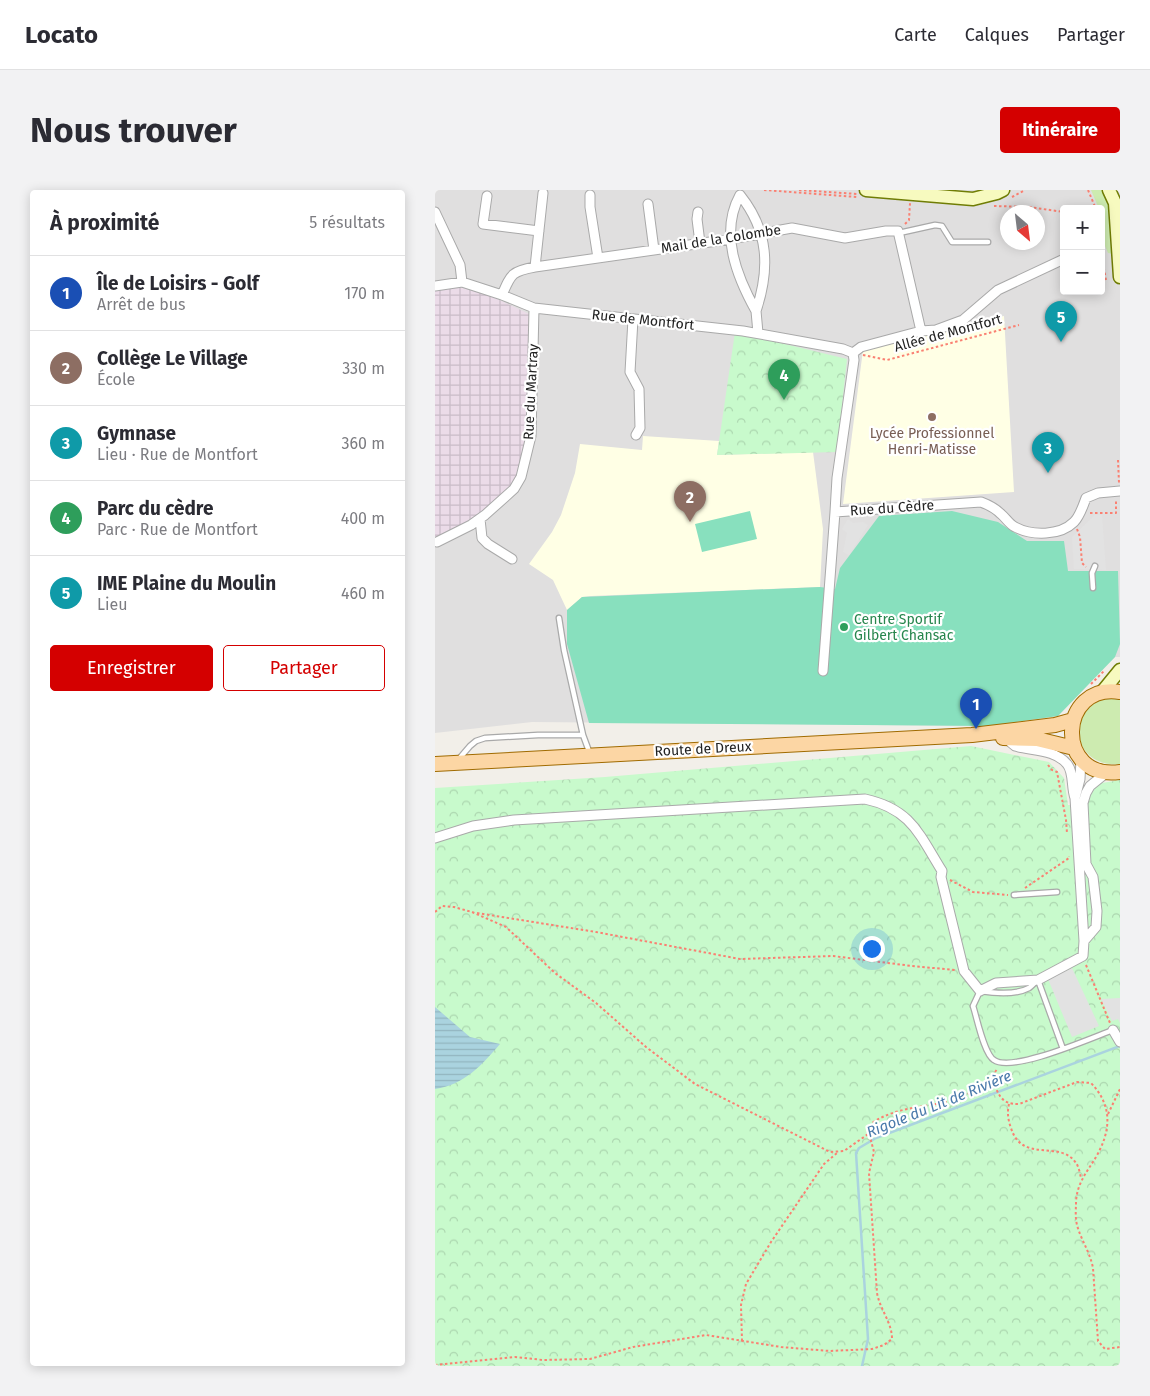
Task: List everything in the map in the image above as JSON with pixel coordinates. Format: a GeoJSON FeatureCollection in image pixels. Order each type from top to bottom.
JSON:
{"type":"FeatureCollection","features":[{"type":"Feature","properties":{"kind":"main road"},"geometry":{"type":"LineString","coordinates":[[866,190],[973,198],[1003,190]]}},
{"type":"Feature","properties":{"kind":"main road"},"geometry":{"type":"LineString","coordinates":[[1109,190],[1115,203],[1119,239],[1120,277]]}},
{"type":"Feature","properties":{"kind":"main road"},"geometry":{"type":"LineString","coordinates":[[1117,190],[1120,195]]}},
{"type":"Feature","properties":{"kind":"main road"},"geometry":{"type":"LineString","coordinates":[[1102,692],[1120,670]]}},
{"type":"Feature","properties":{"kind":"main road"},"geometry":{"type":"LineString","coordinates":[[1077,754],[1071,738],[1073,720],[1080,706],[1102,692],[1120,692]]}},
{"type":"Feature","properties":{"kind":"main road","name":"Route de Dreux"},"geometry":{"type":"LineString","coordinates":[[435,764],[972,735],[1055,725],[1073,720]]}},
{"type":"Feature","properties":{"kind":"main road","name":"Route de Dreux"},"geometry":{"type":"LineString","coordinates":[[972,735],[1037,739],[1077,754],[1097,770],[1113,773]]}},
{"type":"Feature","properties":{"kind":"street"},"geometry":{"type":"LineString","coordinates":[[535,267],[543,193]]}},
{"type":"Feature","properties":{"kind":"street"},"geometry":{"type":"LineString","coordinates":[[740,193],[756,218],[761,233],[766,274],[757,311],[758,333]]}},
{"type":"Feature","properties":{"kind":"street"},"geometry":{"type":"LineString","coordinates":[[740,193],[732,216],[731,239],[737,270],[747,294],[757,311]]}},
{"type":"Feature","properties":{"kind":"street"},"geometry":{"type":"LineString","coordinates":[[590,195],[590,208],[598,258]]}},
{"type":"Feature","properties":{"kind":"street"},"geometry":{"type":"LineString","coordinates":[[487,196],[483,224],[539,231]]}},
{"type":"Feature","properties":{"kind":"street"},"geometry":{"type":"LineString","coordinates":[[648,204],[654,250]]}},
{"type":"Feature","properties":{"kind":"street"},"geometry":{"type":"LineString","coordinates":[[435,212],[461,265],[461,282]]}},
{"type":"Feature","properties":{"kind":"street"},"geometry":{"type":"LineString","coordinates":[[698,212],[700,244]]}},
{"type":"Feature","properties":{"kind":"street","name":"Mail de la Colombe"},"geometry":{"type":"LineString","coordinates":[[502,295],[508,281],[515,272],[535,267],[700,244],[792,228],[845,238],[886,230],[899,232]]}},
{"type":"Feature","properties":{"kind":"street"},"geometry":{"type":"LineString","coordinates":[[899,232],[921,332]]}},
{"type":"Feature","properties":{"kind":"street"},"geometry":{"type":"LineString","coordinates":[[853,353],[861,347],[936,330],[963,320],[998,290],[1060,261]]}},
{"type":"Feature","properties":{"kind":"street","name":"Rue de Montfort"},"geometry":{"type":"LineString","coordinates":[[435,286],[461,282],[502,295],[534,308],[758,333],[843,349],[853,353]]}},
{"type":"Feature","properties":{"kind":"street","name":"Rue du Martray"},"geometry":{"type":"LineString","coordinates":[[437,542],[480,519],[513,489],[521,477],[531,436],[534,308]]}},
{"type":"Feature","properties":{"kind":"street"},"geometry":{"type":"LineString","coordinates":[[633,319],[631,372],[639,389],[640,428],[636,435]]}},
{"type":"Feature","properties":{"kind":"street","name":"Rue du Cèdre"},"geometry":{"type":"LineString","coordinates":[[853,353],[855,360],[837,478],[835,512],[981,502],[997,510],[1009,523],[1027,531],[1039,533],[1073,528]]}},
{"type":"Feature","properties":{"kind":"street"},"geometry":{"type":"LineString","coordinates":[[1073,528],[1086,498],[1098,493],[1120,491]]}},
{"type":"Feature","properties":{"kind":"street"},"geometry":{"type":"LineString","coordinates":[[823,671],[835,512]]}},
{"type":"Feature","properties":{"kind":"street"},"geometry":{"type":"LineString","coordinates":[[480,519],[482,538],[512,559]]}},
{"type":"Feature","properties":{"kind":"street"},"geometry":{"type":"LineString","coordinates":[[1007,738],[1013,745],[1051,754],[1063,760],[1069,768],[1072,791],[1075,798]]}},
{"type":"Feature","properties":{"kind":"street"},"geometry":{"type":"LineString","coordinates":[[435,838],[473,826],[513,820],[865,799],[882,803],[901,813],[911,823],[942,872],[941,877],[964,970],[980,990],[996,983],[1038,980],[1083,956],[1084,941],[1075,798],[1080,779],[1077,754]]}},
{"type":"Feature","properties":{"kind":"street"},"geometry":{"type":"LineString","coordinates":[[1084,941],[1096,927],[1097,911],[1093,877],[1086,864],[1083,803],[1090,786],[1113,773]]}},
{"type":"Feature","properties":{"kind":"street"},"geometry":{"type":"LineString","coordinates":[[1113,1030],[1119,1041]]}},
{"type":"Feature","properties":{"kind":"lane"},"geometry":{"type":"LineString","coordinates":[[899,232],[935,225],[942,226],[953,242],[988,242]]}},
{"type":"Feature","properties":{"kind":"lane"},"geometry":{"type":"LineString","coordinates":[[1093,588],[1092,573],[1095,566]]}},
{"type":"Feature","properties":{"kind":"lane"},"geometry":{"type":"LineString","coordinates":[[559,618],[564,650],[583,735],[591,756]]}},
{"type":"Feature","properties":{"kind":"lane"},"geometry":{"type":"LineString","coordinates":[[456,763],[470,746],[476,741],[485,738],[538,734],[583,735]]}},
{"type":"Feature","properties":{"kind":"lane"},"geometry":{"type":"LineString","coordinates":[[1014,895],[1057,892]]}},
{"type":"Feature","properties":{"kind":"lane"},"geometry":{"type":"LineString","coordinates":[[1038,980],[1063,1049]]}},
{"type":"Feature","properties":{"kind":"lane"},"geometry":{"type":"LineString","coordinates":[[980,990],[973,1006],[988,1053],[993,1060],[1002,1064],[1014,1064],[1063,1049],[1113,1030]]}},
{"type":"Feature","properties":{"kind":"path"},"geometry":{"type":"LineString","coordinates":[[1088,190],[1094,205]]}},
{"type":"Feature","properties":{"kind":"path"},"geometry":{"type":"LineString","coordinates":[[899,232],[909,220],[910,201]]}},
{"type":"Feature","properties":{"kind":"path"},"geometry":{"type":"LineString","coordinates":[[1105,275],[1106,280]]}},
{"type":"Feature","properties":{"kind":"path","name":"Allée de Montfort"},"geometry":{"type":"LineString","coordinates":[[853,353],[887,360],[1019,325]]}},
{"type":"Feature","properties":{"kind":"path"},"geometry":{"type":"LineString","coordinates":[[1118,460],[1120,491]]}},
{"type":"Feature","properties":{"kind":"path"},"geometry":{"type":"LineString","coordinates":[[1073,528],[1080,537],[1082,562],[1088,568]]}},
{"type":"Feature","properties":{"kind":"path"},"geometry":{"type":"LineString","coordinates":[[1048,765],[1057,772],[1068,839]]}},
{"type":"Feature","properties":{"kind":"path"},"geometry":{"type":"LineString","coordinates":[[942,872],[950,880],[973,892],[1014,895],[1069,858],[1068,848]]}},
{"type":"Feature","properties":{"kind":"path"},"geometry":{"type":"LineString","coordinates":[[435,912],[442,906],[453,906],[473,912],[596,932],[740,959],[833,956],[912,966],[964,970]]}},
{"type":"Feature","properties":{"kind":"path"},"geometry":{"type":"LineString","coordinates":[[473,912],[506,927],[555,973],[596,1003],[646,1047],[695,1084],[830,1152],[844,1151],[871,1132]]}},
{"type":"Feature","properties":{"kind":"path"},"geometry":{"type":"LineString","coordinates":[[1083,956],[1113,1030]]}},
{"type":"Feature","properties":{"kind":"path"},"geometry":{"type":"LineString","coordinates":[[435,1365],[515,1357],[543,1360],[590,1359],[633,1347],[706,1335],[830,1351],[872,1349],[885,1346],[892,1339],[892,1330],[879,1304],[877,1294],[869,1173],[874,1152],[870,1137],[872,1123],[890,1113],[937,1105],[961,1098],[981,1087],[1002,1064]]}},
{"type":"Feature","properties":{"kind":"path"},"geometry":{"type":"LineString","coordinates":[[992,1076],[995,1088],[1001,1098],[1009,1104],[1019,1104],[1077,1082],[1091,1084],[1101,1096],[1108,1114]]}},
{"type":"Feature","properties":{"kind":"path"},"geometry":{"type":"LineString","coordinates":[[1120,1088],[1108,1114],[1102,1145],[1081,1178],[1077,1195],[1077,1225],[1091,1256],[1093,1268],[1097,1341],[1105,1349],[1120,1348]]}},
{"type":"Feature","properties":{"kind":"path"},"geometry":{"type":"LineString","coordinates":[[1009,1104],[1009,1121],[1017,1140],[1026,1148],[1057,1152],[1068,1157],[1076,1163],[1081,1178]]}},
{"type":"Feature","properties":{"kind":"path"},"geometry":{"type":"LineString","coordinates":[[742,1341],[741,1305],[746,1284],[771,1242],[824,1164],[837,1153]]}},
{"type":"Feature","properties":{"kind":"shaded area"},"geometry":{"type":"Polygon","coordinates":[[[435,190],[1120,190],[1120,657],[1115,657],[1058,716],[988,726],[532,722],[435,733],[435,190]]]}},
{"type":"Feature","properties":{"kind":"shaded area"},"geometry":{"type":"Polygon","coordinates":[[[459,287],[491,296],[529,314],[528,436],[516,478],[510,486],[484,512],[435,540],[435,291],[459,287]]]}},
{"type":"Feature","properties":{"kind":"shaded area","name":"Lycée Professionnel Henri-Matisse"},"geometry":{"type":"Polygon","coordinates":[[[1004,316],[1014,492],[843,504],[863,350],[1004,316]]]}},
{"type":"Feature","properties":{"kind":"shaded area"},"geometry":{"type":"Polygon","coordinates":[[[643,436],[719,441],[717,455],[813,452],[823,529],[820,587],[591,596],[582,597],[567,610],[553,580],[529,564],[552,532],[561,515],[575,473],[580,444],[642,450],[643,436]]]}},
{"type":"Feature","properties":{"kind":"shaded area"},"geometry":{"type":"Polygon","coordinates":[[[1095,515],[1102,515],[1106,570],[1074,569],[1072,537],[1095,515]]]}},
{"type":"Feature","properties":{"kind":"shaded area"},"geometry":{"type":"Polygon","coordinates":[[[848,519],[853,523],[863,522],[868,525],[849,555],[843,552],[847,533],[842,529],[848,519]]]}},
{"type":"Feature","properties":{"kind":"shaded area"},"geometry":{"type":"Polygon","coordinates":[[[1072,968],[1099,1026],[1072,1037],[1048,979],[1072,968]]]}},
{"type":"Feature","properties":{"kind":"shaded area"},"geometry":{"type":"Polygon","coordinates":[[[1120,998],[1120,1023],[1118,1019],[1112,1021],[1101,999],[1120,998]]]}},
{"type":"Feature","properties":{"kind":"green space"},"geometry":{"type":"Polygon","coordinates":[[[1091,190],[1103,190],[1112,208],[1114,254],[1108,253],[1105,246],[1105,205],[1097,205],[1091,190]]]}},
{"type":"Feature","properties":{"kind":"green space"},"geometry":{"type":"Polygon","coordinates":[[[735,332],[847,359],[837,452],[717,455],[735,332]]]}},
{"type":"Feature","properties":{"kind":"green space"},"geometry":{"type":"Polygon","coordinates":[[[750,511],[757,539],[702,552],[695,524],[750,511]]]}},
{"type":"Feature","properties":{"kind":"green space","name":"Centre Sportif Gilbert Chansac"},"geometry":{"type":"Polygon","coordinates":[[[952,511],[998,522],[1027,541],[1064,541],[1068,571],[1118,571],[1120,644],[1115,657],[1058,716],[988,726],[589,723],[567,644],[567,610],[582,597],[820,587],[835,589],[840,568],[879,516],[952,511]]]}},
{"type":"Feature","properties":{"kind":"green space"},"geometry":{"type":"Polygon","coordinates":[[[1106,698],[1120,699],[1120,764],[1104,763],[1092,757],[1084,749],[1079,738],[1079,726],[1084,715],[1092,705],[1106,698]]]}},
{"type":"Feature","properties":{"kind":"green space"},"geometry":{"type":"Polygon","coordinates":[[[971,746],[1049,762],[1064,778],[1068,805],[1085,807],[1096,784],[1120,780],[1120,1366],[435,1366],[435,788],[605,777],[971,746]]]}},
{"type":"Feature","properties":{"kind":"water"},"geometry":{"type":"Polygon","coordinates":[[[435,1007],[470,1037],[500,1044],[464,1079],[435,1089],[435,1007]]]}},
{"type":"Feature","properties":{"kind":"waterway","name":"Rigole du Lit de Rivière"},"geometry":{"type":"LineString","coordinates":[[862,1366],[868,1339],[856,1153],[859,1148],[876,1138],[1120,1046]]}},
{"type":"Feature","properties":{"kind":"place","name":"IME Plaine du Moulin"},"geometry":{"type":"Point","coordinates":[1061,342]}},
{"type":"Feature","properties":{"kind":"place","name":"Parc du cèdre"},"geometry":{"type":"Point","coordinates":[784,400]}},
{"type":"Feature","properties":{"kind":"place","name":"Lycée Professionnel Henri-Matisse"},"geometry":{"type":"Point","coordinates":[932,417]}},
{"type":"Feature","properties":{"kind":"place","name":"Gymnase"},"geometry":{"type":"Point","coordinates":[1048,473]}},
{"type":"Feature","properties":{"kind":"place","name":"Collège Le Village"},"geometry":{"type":"Point","coordinates":[690,522]}},
{"type":"Feature","properties":{"kind":"place","name":"Centre Sportif Gilbert Chansac"},"geometry":{"type":"Point","coordinates":[844,627]}},
{"type":"Feature","properties":{"kind":"place","name":"Île de Loisirs - Golf"},"geometry":{"type":"Point","coordinates":[976,729]}}]}
